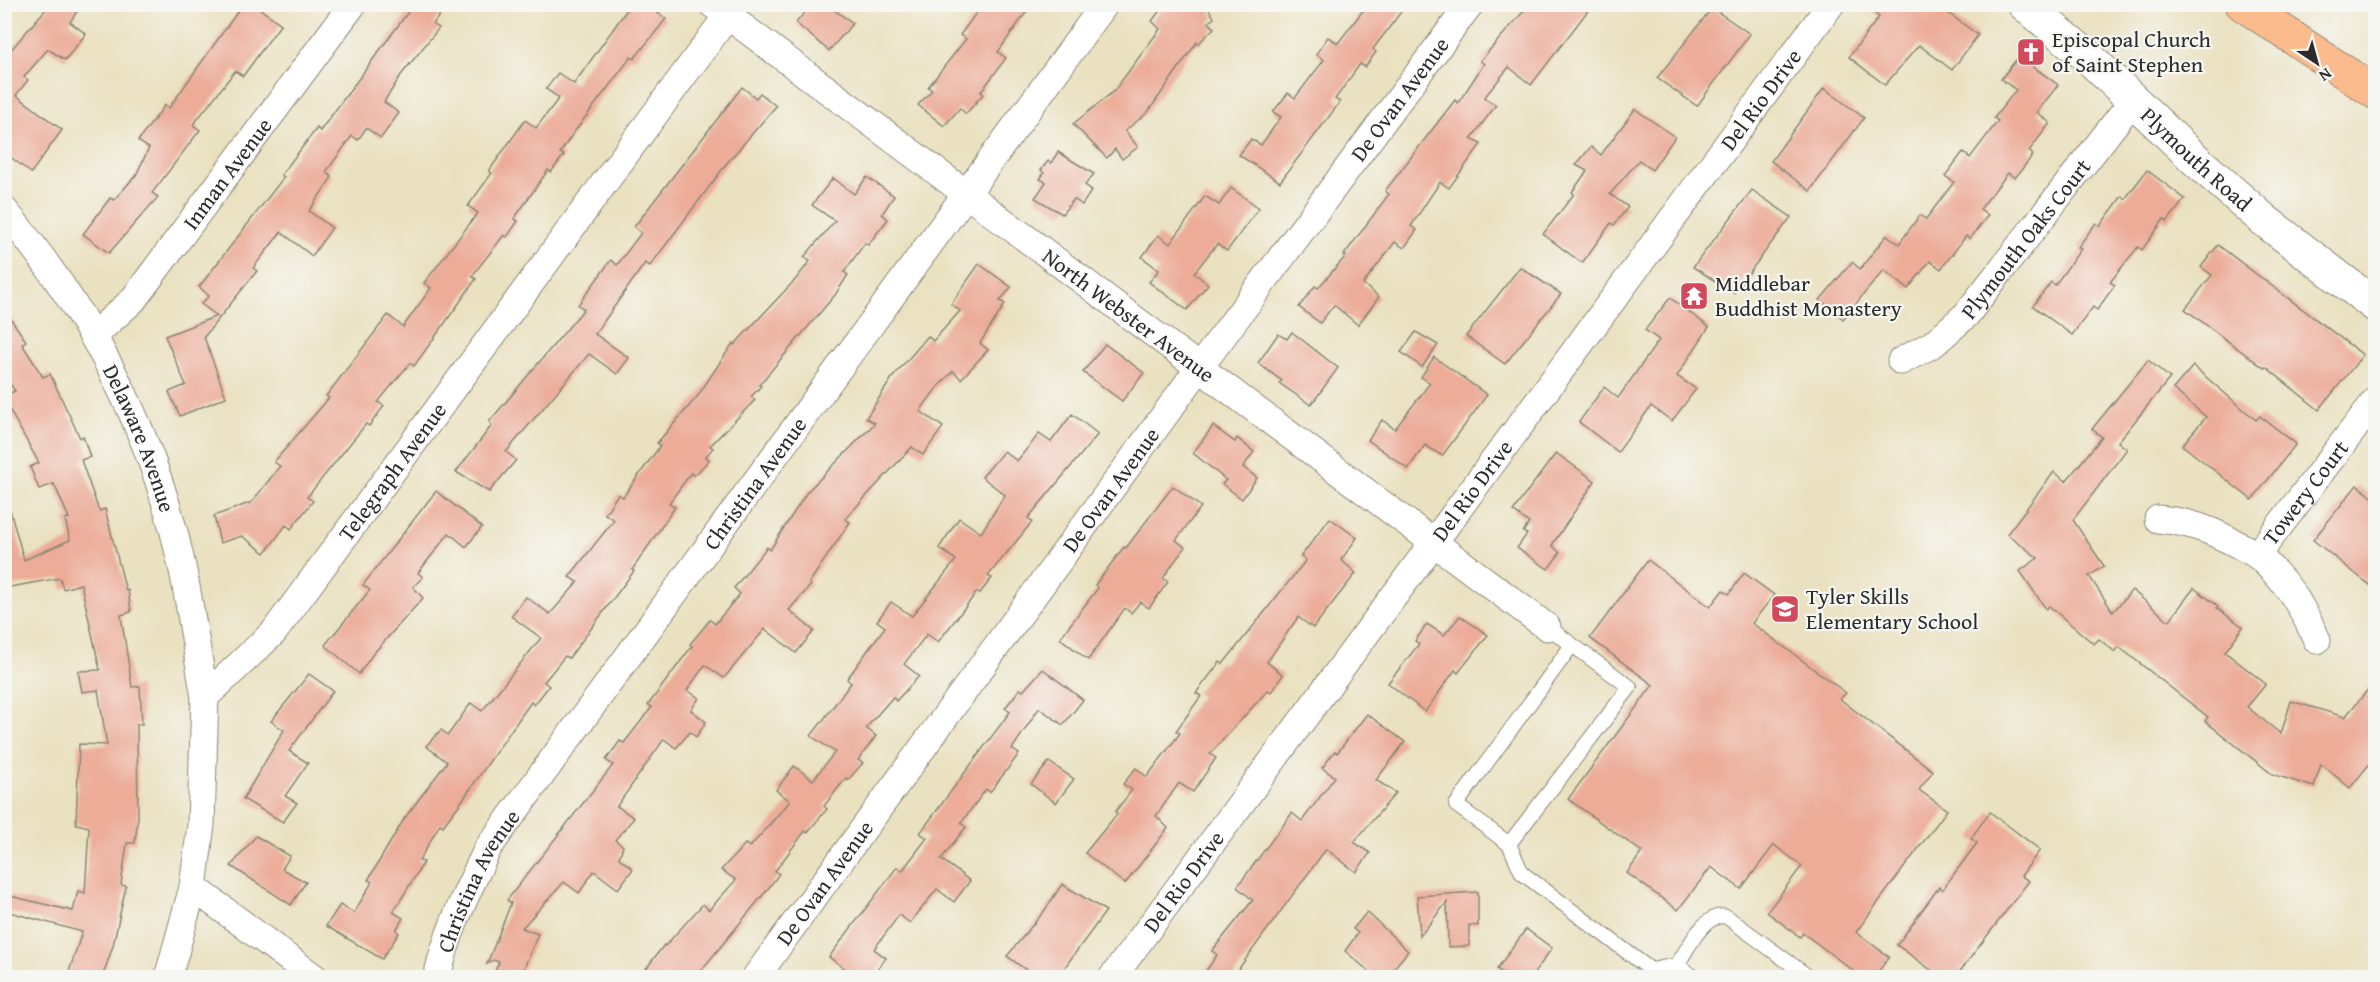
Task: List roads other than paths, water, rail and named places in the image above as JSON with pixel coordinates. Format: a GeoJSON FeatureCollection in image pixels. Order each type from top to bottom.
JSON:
{"type":"FeatureCollection","features":[{"type":"Feature","properties":{"kind":"highway"},"geometry":{"type":"LineString","coordinates":[[2242,4],[2376,93]]}},
{"type":"Feature","properties":{"kind":"highway"},"geometry":{"type":"LineString","coordinates":[[2271,4],[2376,82]]}},
{"type":"Feature","properties":{"kind":"street","name":"Inman Avenue"},"geometry":{"type":"LineString","coordinates":[[94,335],[133,300],[353,4]]}},
{"type":"Feature","properties":{"kind":"street","name":"Christina Avenue"},"geometry":{"type":"LineString","coordinates":[[437,978],[442,955],[458,909],[488,848],[1105,4]]}},
{"type":"Feature","properties":{"kind":"street","name":"De Ovan Avenue"},"geometry":{"type":"LineString","coordinates":[[754,978],[1199,368],[1470,4]]}},
{"type":"Feature","properties":{"kind":"street","name":"Del Rio Drive"},"geometry":{"type":"LineString","coordinates":[[1112,978],[1831,4]]}},
{"type":"Feature","properties":{"kind":"street","name":"Plymouth Road"},"geometry":{"type":"LineString","coordinates":[[2024,4],[2086,55],[2198,162],[2264,220],[2376,306]]}},
{"type":"Feature","properties":{"kind":"street","name":"North Webster Avenue"},"geometry":{"type":"LineString","coordinates":[[725,8],[966,194],[1547,627]]}},
{"type":"Feature","properties":{"kind":"street","name":"Telegraph Avenue"},"geometry":{"type":"LineString","coordinates":[[205,697],[274,632],[725,8]]}},
{"type":"Feature","properties":{"kind":"street","name":"Plymouth Oaks Court"},"geometry":{"type":"LineString","coordinates":[[1901,361],[1933,344],[1966,315],[2134,99]]}},
{"type":"Feature","properties":{"kind":"street","name":"Delaware Avenue"},"geometry":{"type":"LineString","coordinates":[[4,210],[41,253],[94,335],[139,429],[156,474],[181,564],[205,697]]}},
{"type":"Feature","properties":{"kind":"street","name":"Towery Court"},"geometry":{"type":"LineString","coordinates":[[2258,555],[2376,400]]}},
{"type":"Feature","properties":{"kind":"street","name":"Towery Court"},"geometry":{"type":"LineString","coordinates":[[2158,519],[2186,521],[2218,533],[2258,555],[2284,579],[2302,607],[2317,640]]}},
{"type":"Feature","properties":{"kind":"street"},"geometry":{"type":"LineString","coordinates":[[168,978],[193,887],[201,825],[205,697]]}},
{"type":"Feature","properties":{"kind":"street"},"geometry":{"type":"LineString","coordinates":[[193,887],[315,978]]}},
{"type":"Feature","properties":{"kind":"lane"},"geometry":{"type":"LineString","coordinates":[[1509,844],[1630,687],[1547,627]]}},
{"type":"Feature","properties":{"kind":"lane"},"geometry":{"type":"LineString","coordinates":[[1572,645],[1456,805],[1509,844],[1522,873],[1651,970],[1677,965],[1710,918],[1719,914],[1727,917],[1810,978]]}},
{"type":"Feature","properties":{"kind":"lane"},"geometry":{"type":"LineString","coordinates":[[1677,965],[1695,978]]}},
{"type":"Feature","properties":{"kind":"place","name":"Episcopal Church of Saint Stephen"},"geometry":{"type":"Point","coordinates":[2031,52]}},
{"type":"Feature","properties":{"kind":"place","name":"Middlebar Buddhist Monastery"},"geometry":{"type":"Point","coordinates":[1694,296]}},
{"type":"Feature","properties":{"kind":"place","name":"Tyler Skills Elementary School"},"geometry":{"type":"Point","coordinates":[1785,609]}}]}
